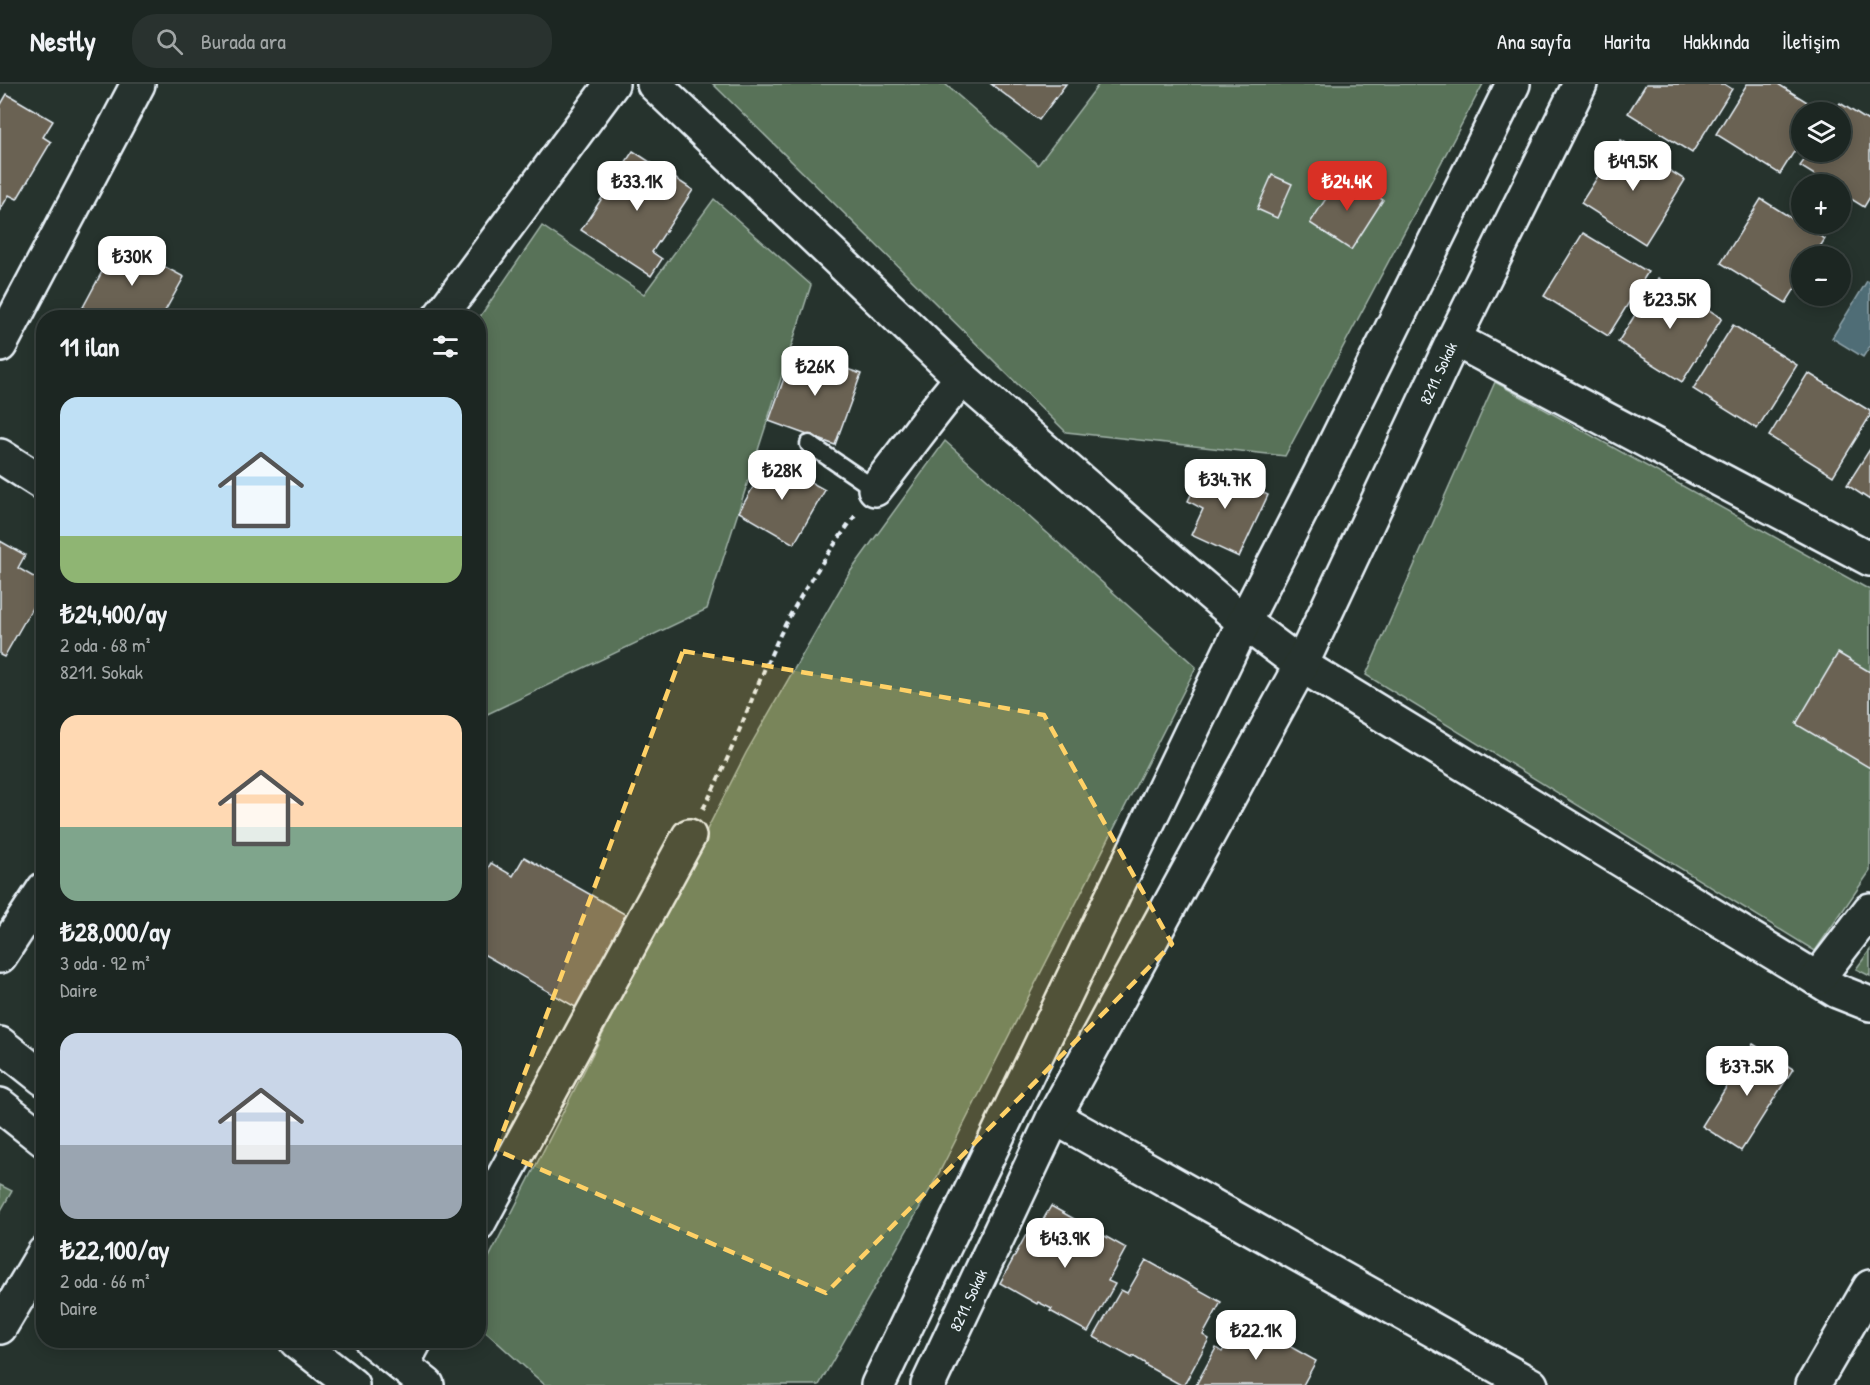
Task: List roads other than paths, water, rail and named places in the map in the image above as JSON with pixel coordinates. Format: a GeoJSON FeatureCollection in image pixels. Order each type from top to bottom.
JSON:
{"type":"FeatureCollection","features":[{"type":"Feature","properties":{"kind":"street"},"geometry":{"type":"LineString","coordinates":[[0,345],[138,84]]}},
{"type":"Feature","properties":{"kind":"street"},"geometry":{"type":"LineString","coordinates":[[445,310],[612,84]]}},
{"type":"Feature","properties":{"kind":"street"},"geometry":{"type":"LineString","coordinates":[[654,84],[962,378],[1244,622],[1301,665],[1837,991],[1870,1004]]}},
{"type":"Feature","properties":{"kind":"street"},"geometry":{"type":"LineString","coordinates":[[878,1385],[1244,622],[1513,84]]}},
{"type":"Feature","properties":{"kind":"street","name":"8211. Sokak"},"geometry":{"type":"LineString","coordinates":[[928,1385],[1054,1117],[1301,665],[1454,339],[1580,84]]}},
{"type":"Feature","properties":{"kind":"street"},"geometry":{"type":"LineString","coordinates":[[1454,339],[1870,559]]}},
{"type":"Feature","properties":{"kind":"street"},"geometry":{"type":"LineString","coordinates":[[875,489],[930,415],[962,378]]}},
{"type":"Feature","properties":{"kind":"street"},"geometry":{"type":"LineString","coordinates":[[0,456],[36,479]]}},
{"type":"Feature","properties":{"kind":"street"},"geometry":{"type":"LineString","coordinates":[[486,1209],[689,836]]}},
{"type":"Feature","properties":{"kind":"street"},"geometry":{"type":"LineString","coordinates":[[0,956],[36,901]]}},
{"type":"Feature","properties":{"kind":"street"},"geometry":{"type":"LineString","coordinates":[[1817,979],[1870,909]]}},
{"type":"Feature","properties":{"kind":"street"},"geometry":{"type":"LineString","coordinates":[[0,1044],[36,1073]]}},
{"type":"Feature","properties":{"kind":"street"},"geometry":{"type":"LineString","coordinates":[[0,1106],[36,1134]]}},
{"type":"Feature","properties":{"kind":"street"},"geometry":{"type":"LineString","coordinates":[[1054,1117],[1531,1385]]}},
{"type":"Feature","properties":{"kind":"street"},"geometry":{"type":"LineString","coordinates":[[0,1327],[36,1266]]}},
{"type":"Feature","properties":{"kind":"street"},"geometry":{"type":"LineString","coordinates":[[1813,1385],[1870,1287]]}},
{"type":"Feature","properties":{"kind":"street"},"geometry":{"type":"LineString","coordinates":[[306,1348],[352,1385]]}},
{"type":"Feature","properties":{"kind":"street"},"geometry":{"type":"LineString","coordinates":[[385,1348],[414,1364]]}},
{"type":"Feature","properties":{"kind":"lane"},"geometry":{"type":"LineString","coordinates":[[808,444],[875,489]]}},
{"type":"Feature","properties":{"kind":"water"},"geometry":{"type":"Polygon","coordinates":[[[1867,281],[1870,283],[1870,346],[1863,357],[1832,338],[1867,281]]]}}]}
